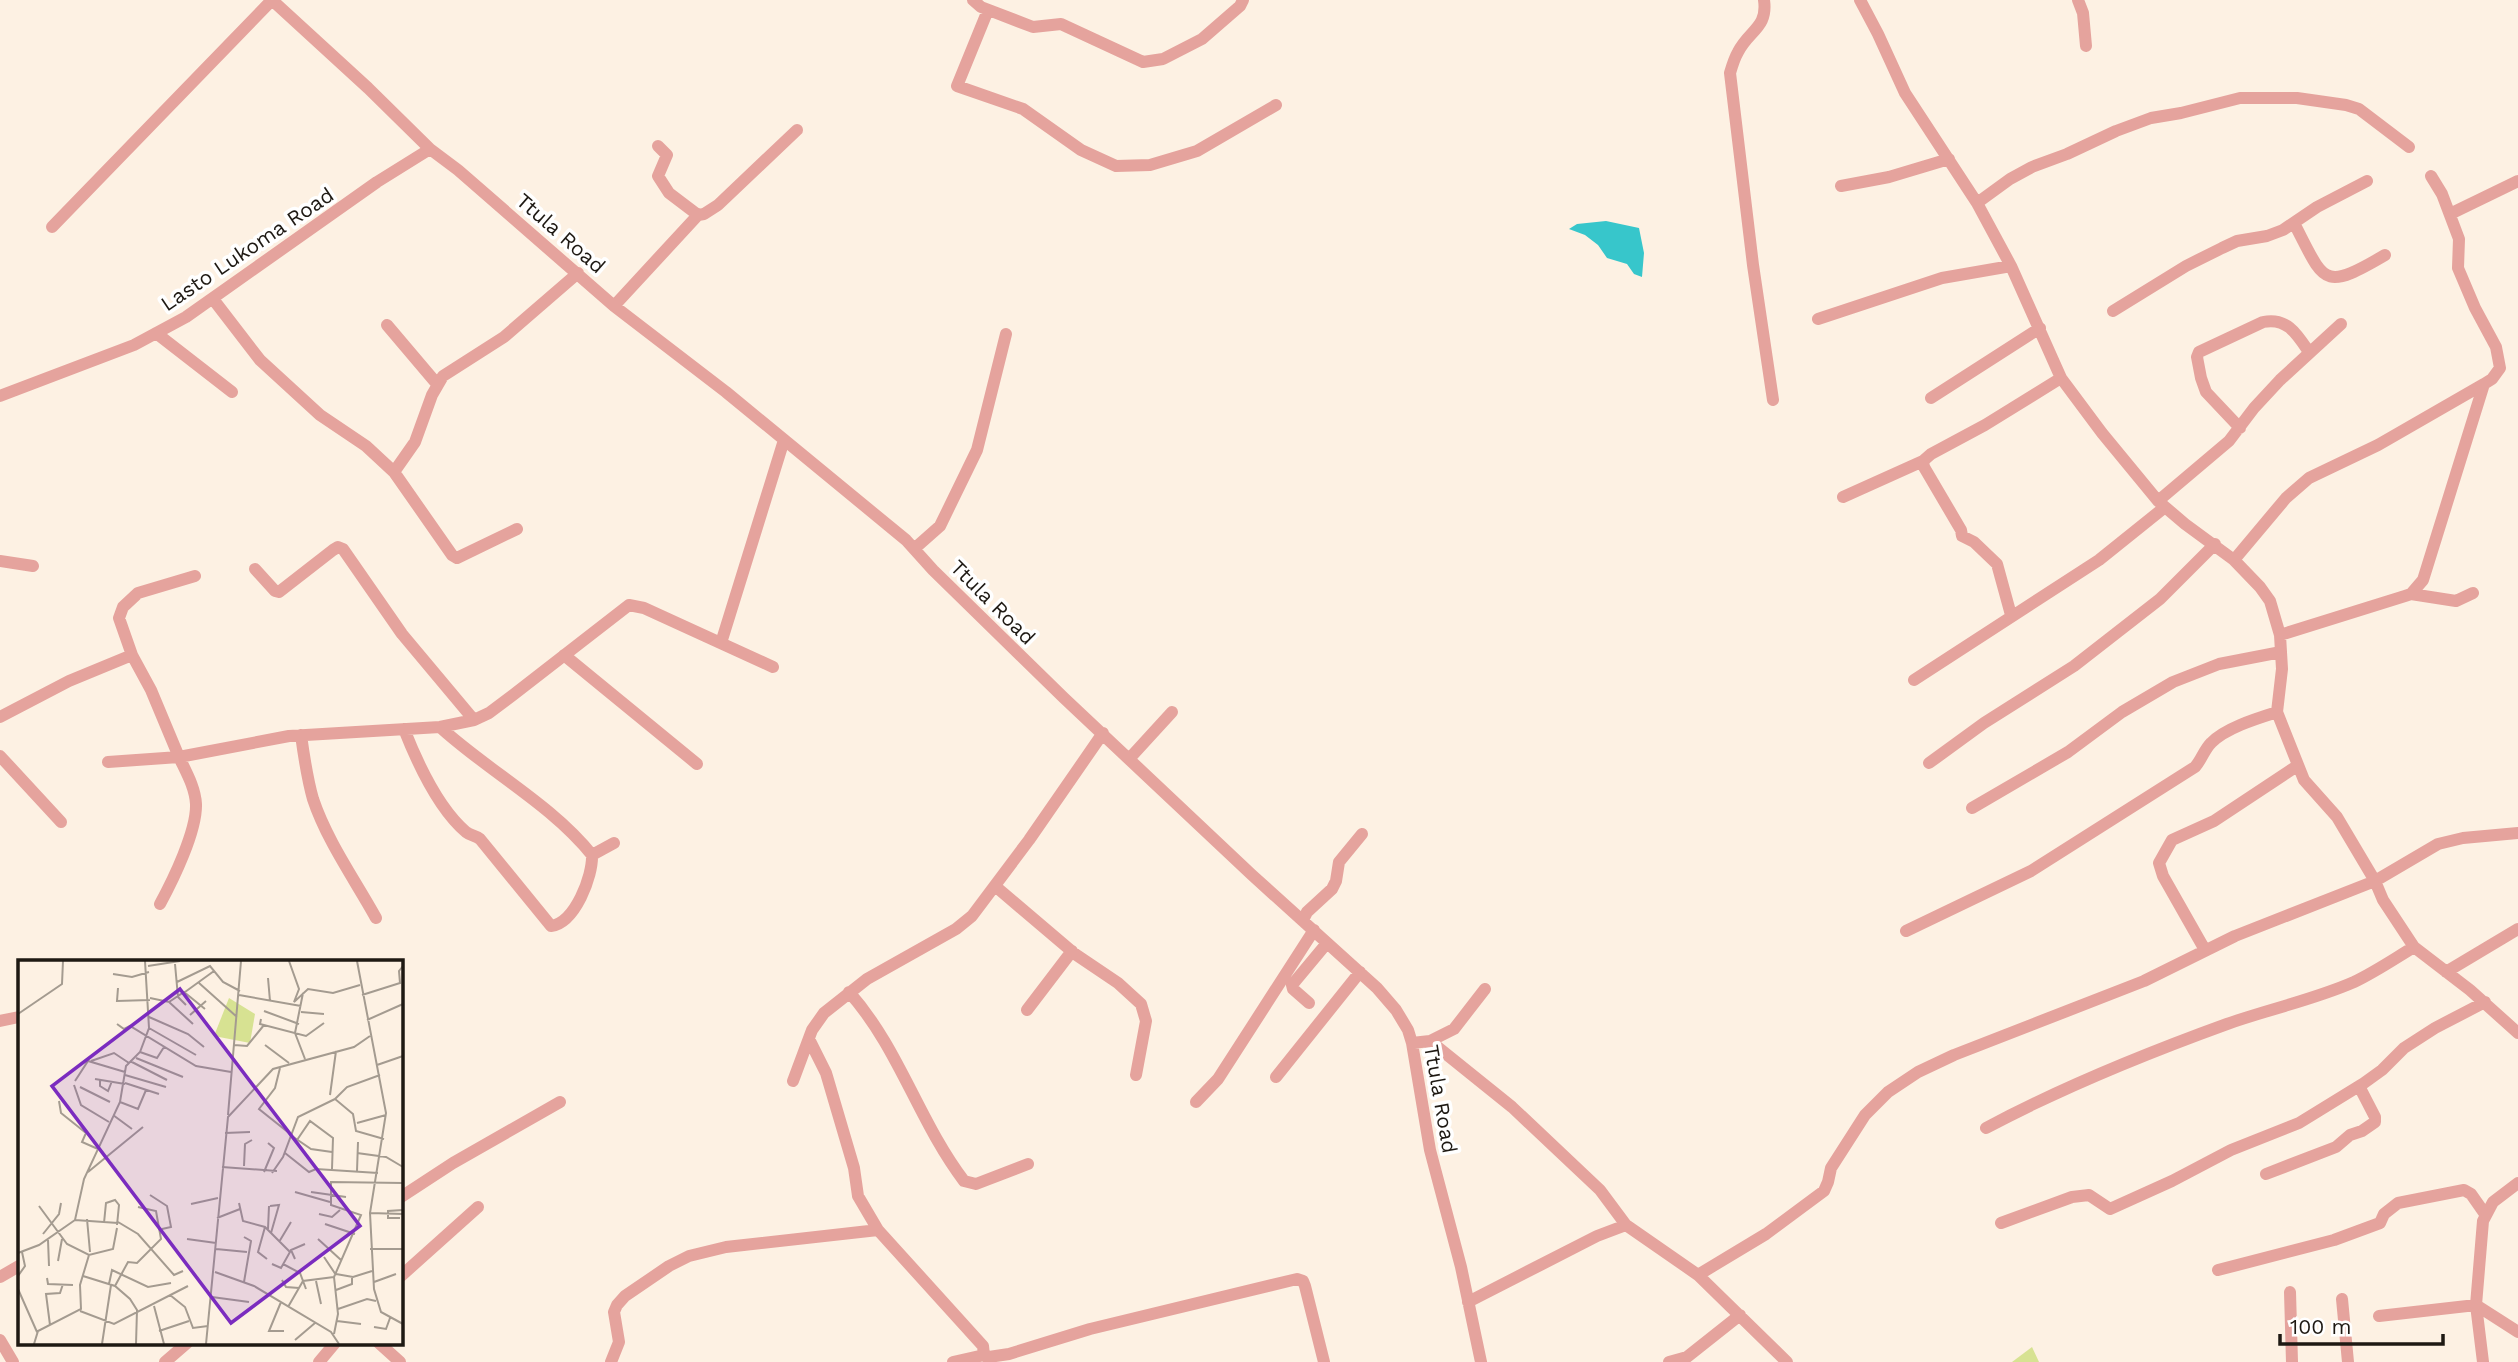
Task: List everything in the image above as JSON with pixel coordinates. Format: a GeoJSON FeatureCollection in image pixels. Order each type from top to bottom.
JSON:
{"type":"FeatureCollection","features":[{"type":"Feature","properties":{"kind":"street","name":"Ttula Road"},"geometry":{"type":"LineString","coordinates":[[272,0],[430,149],[458,170],[614,306],[659,338],[915,549],[1026,662],[1360,972],[1396,1010],[1412,1043],[1430,1150],[1481,1362]]}},
{"type":"Feature","properties":{"kind":"street"},"geometry":{"type":"LineString","coordinates":[[51,227],[272,0]]}},
{"type":"Feature","properties":{"kind":"street"},"geometry":{"type":"LineString","coordinates":[[973,0],[988,10],[1033,27],[1062,24],[1143,62],[1163,59],[1202,39],[1240,6],[1243,0]]}},
{"type":"Feature","properties":{"kind":"street"},"geometry":{"type":"LineString","coordinates":[[1764,0],[1766,13],[1762,24],[1748,36],[1730,73],[1754,277],[1773,400]]}},
{"type":"Feature","properties":{"kind":"street"},"geometry":{"type":"LineString","coordinates":[[1860,0],[1905,93],[1977,204],[2011,266],[2061,378],[2102,433],[2162,504],[2234,560],[2270,601],[2280,635],[2281,687],[2277,712],[2297,766],[2311,790],[2337,817],[2375,881],[2383,900],[2414,947],[2485,1002],[2518,1033]]}},
{"type":"Feature","properties":{"kind":"street"},"geometry":{"type":"LineString","coordinates":[[2078,0],[2086,46]]}},
{"type":"Feature","properties":{"kind":"street"},"geometry":{"type":"LineString","coordinates":[[988,10],[957,86],[1023,108],[1081,150],[1116,166],[1150,166],[1197,151],[1276,105]]}},
{"type":"Feature","properties":{"kind":"street"},"geometry":{"type":"LineString","coordinates":[[1977,204],[2002,184],[2032,167],[2116,131],[2151,118],[2240,98],[2297,98],[2346,105],[2359,109],[2409,147]]}},
{"type":"Feature","properties":{"kind":"street"},"geometry":{"type":"LineString","coordinates":[[614,306],[698,215],[705,214],[718,205],[797,130]]}},
{"type":"Feature","properties":{"kind":"street"},"geometry":{"type":"LineString","coordinates":[[658,146],[667,155],[658,176],[664,188],[698,215]]}},
{"type":"Feature","properties":{"kind":"street","name":"Lasto Lukoma Road"},"geometry":{"type":"LineString","coordinates":[[0,396],[134,345],[156,333],[213,299],[357,196],[430,149]]}},
{"type":"Feature","properties":{"kind":"street"},"geometry":{"type":"LineString","coordinates":[[1841,186],[1889,177],[1949,159]]}},
{"type":"Feature","properties":{"kind":"street"},"geometry":{"type":"LineString","coordinates":[[2234,560],[2286,498],[2309,478],[2378,445],[2484,384],[2492,379],[2500,368],[2499,355],[2458,268],[2459,239],[2442,194],[2431,176]]}},
{"type":"Feature","properties":{"kind":"street"},"geometry":{"type":"LineString","coordinates":[[2113,311],[2186,266],[2237,241],[2267,236],[2367,181]]}},
{"type":"Feature","properties":{"kind":"street"},"geometry":{"type":"LineString","coordinates":[[2450,214],[2518,181]]}},
{"type":"Feature","properties":{"kind":"street"},"geometry":{"type":"LineString","coordinates":[[2294,223],[2316,267],[2328,276],[2345,276],[2385,255]]}},
{"type":"Feature","properties":{"kind":"street"},"geometry":{"type":"LineString","coordinates":[[1818,319],[1942,278],[2011,266]]}},
{"type":"Feature","properties":{"kind":"street"},"geometry":{"type":"LineString","coordinates":[[394,472],[415,442],[437,384],[451,370],[521,325],[578,274]]}},
{"type":"Feature","properties":{"kind":"street"},"geometry":{"type":"LineString","coordinates":[[213,299],[260,360],[320,415],[366,446],[394,472],[449,552],[457,558],[517,529]]}},
{"type":"Feature","properties":{"kind":"street"},"geometry":{"type":"LineString","coordinates":[[2240,428],[2206,392],[2197,357],[2199,352],[2272,320],[2284,323],[2295,331],[2309,352]]}},
{"type":"Feature","properties":{"kind":"street"},"geometry":{"type":"LineString","coordinates":[[1914,680],[2099,560],[2229,441],[2254,408],[2341,324]]}},
{"type":"Feature","properties":{"kind":"street"},"geometry":{"type":"LineString","coordinates":[[387,325],[437,384]]}},
{"type":"Feature","properties":{"kind":"street"},"geometry":{"type":"LineString","coordinates":[[1931,398],[2040,328]]}},
{"type":"Feature","properties":{"kind":"street"},"geometry":{"type":"LineString","coordinates":[[156,333],[232,392]]}},
{"type":"Feature","properties":{"kind":"street"},"geometry":{"type":"LineString","coordinates":[[915,549],[940,526],[977,450],[1006,334]]}},
{"type":"Feature","properties":{"kind":"street"},"geometry":{"type":"LineString","coordinates":[[1843,497],[1923,461],[2061,378]]}},
{"type":"Feature","properties":{"kind":"street"},"geometry":{"type":"LineString","coordinates":[[2411,594],[2423,580],[2484,384]]}},
{"type":"Feature","properties":{"kind":"street"},"geometry":{"type":"LineString","coordinates":[[721,643],[783,440]]}},
{"type":"Feature","properties":{"kind":"street"},"geometry":{"type":"LineString","coordinates":[[1923,461],[1962,536],[1974,542],[1997,564],[2011,615]]}},
{"type":"Feature","properties":{"kind":"street"},"geometry":{"type":"LineString","coordinates":[[1929,763],[1984,723],[2074,666],[2160,599],[2215,544]]}},
{"type":"Feature","properties":{"kind":"street"},"geometry":{"type":"LineString","coordinates":[[255,569],[279,592],[333,550],[338,547],[343,549],[402,634],[474,720]]}},
{"type":"Feature","properties":{"kind":"street"},"geometry":{"type":"LineString","coordinates":[[0,561],[33,566]]}},
{"type":"Feature","properties":{"kind":"street"},"geometry":{"type":"LineString","coordinates":[[160,904],[182,857],[196,804],[191,781],[151,690],[132,655],[119,618],[123,607],[138,593],[195,576]]}},
{"type":"Feature","properties":{"kind":"street"},"geometry":{"type":"LineString","coordinates":[[2280,635],[2411,594],[2456,601],[2473,593]]}},
{"type":"Feature","properties":{"kind":"street"},"geometry":{"type":"LineString","coordinates":[[108,762],[179,757],[301,735],[440,727],[474,720],[489,713],[629,605],[644,608],[773,667]]}},
{"type":"Feature","properties":{"kind":"street"},"geometry":{"type":"LineString","coordinates":[[1972,808],[2068,752],[2131,707],[2173,682],[2219,664],[2281,652]]}},
{"type":"Feature","properties":{"kind":"street"},"geometry":{"type":"LineString","coordinates":[[564,654],[697,764]]}},
{"type":"Feature","properties":{"kind":"street"},"geometry":{"type":"LineString","coordinates":[[0,717],[69,681],[132,655]]}},
{"type":"Feature","properties":{"kind":"street"},"geometry":{"type":"LineString","coordinates":[[1129,759],[1172,712]]}},
{"type":"Feature","properties":{"kind":"street"},"geometry":{"type":"LineString","coordinates":[[1906,931],[2031,871],[2123,815],[2195,766],[2211,742],[2218,737],[2257,718],[2277,712]]}},
{"type":"Feature","properties":{"kind":"street"},"geometry":{"type":"LineString","coordinates":[[440,727],[472,756],[533,800],[592,855]]}},
{"type":"Feature","properties":{"kind":"street"},"geometry":{"type":"LineString","coordinates":[[404,729],[418,764],[441,801],[469,835],[480,839],[551,926],[557,926],[580,900],[589,879],[592,855]]}},
{"type":"Feature","properties":{"kind":"street"},"geometry":{"type":"LineString","coordinates":[[793,1081],[816,1022],[849,992],[896,961],[957,929],[972,916],[1103,733]]}},
{"type":"Feature","properties":{"kind":"street"},"geometry":{"type":"LineString","coordinates":[[301,735],[314,801],[336,848],[376,918]]}},
{"type":"Feature","properties":{"kind":"street"},"geometry":{"type":"LineString","coordinates":[[0,756],[61,822]]}},
{"type":"Feature","properties":{"kind":"street"},"geometry":{"type":"LineString","coordinates":[[2205,950],[2163,876],[2159,863],[2165,850],[2172,840],[2214,821],[2297,766]]}},
{"type":"Feature","properties":{"kind":"street"},"geometry":{"type":"LineString","coordinates":[[1698,1275],[1766,1234],[1824,1191],[1831,1168],[1866,1115],[1888,1092],[1918,1072],[1954,1055],[2144,981],[2235,936],[2375,881],[2438,844],[2463,838],[2518,833]]}},
{"type":"Feature","properties":{"kind":"street"},"geometry":{"type":"LineString","coordinates":[[1303,920],[1307,912],[1332,888],[1339,862],[1362,834]]}},
{"type":"Feature","properties":{"kind":"street"},"geometry":{"type":"LineString","coordinates":[[592,855],[614,843]]}},
{"type":"Feature","properties":{"kind":"street"},"geometry":{"type":"LineString","coordinates":[[995,886],[1072,951],[1118,983],[1140,1004],[1146,1021],[1136,1075]]}},
{"type":"Feature","properties":{"kind":"street"},"geometry":{"type":"LineString","coordinates":[[2446,972],[2518,929]]}},
{"type":"Feature","properties":{"kind":"street"},"geometry":{"type":"LineString","coordinates":[[1196,1102],[1218,1079],[1314,930]]}},
{"type":"Feature","properties":{"kind":"street"},"geometry":{"type":"LineString","coordinates":[[1310,1003],[1293,989],[1292,985],[1327,943]]}},
{"type":"Feature","properties":{"kind":"street"},"geometry":{"type":"LineString","coordinates":[[1986,1128],[2024,1108],[2165,1049],[2353,982],[2414,947]]}},
{"type":"Feature","properties":{"kind":"street"},"geometry":{"type":"LineString","coordinates":[[1027,1010],[1072,951]]}},
{"type":"Feature","properties":{"kind":"street"},"geometry":{"type":"LineString","coordinates":[[1276,1077],[1360,972]]}},
{"type":"Feature","properties":{"kind":"street"},"geometry":{"type":"LineString","coordinates":[[1412,1043],[1430,1041],[1454,1029],[1485,989]]}},
{"type":"Feature","properties":{"kind":"street"},"geometry":{"type":"LineString","coordinates":[[849,992],[874,1024],[927,1126],[964,1181],[976,1184],[1028,1164]]}},
{"type":"Feature","properties":{"kind":"street"},"geometry":{"type":"LineString","coordinates":[[2001,1223],[2072,1197],[2089,1195],[2110,1209],[2172,1181],[2231,1150],[2299,1123],[2382,1070],[2404,1048],[2485,1002]]}},
{"type":"Feature","properties":{"kind":"street"},"geometry":{"type":"LineString","coordinates":[[0,1021],[18,1017]]}},
{"type":"Feature","properties":{"kind":"street"},"geometry":{"type":"LineString","coordinates":[[808,1039],[826,1073],[854,1168],[858,1196],[878,1230],[983,1346],[988,1358]]}},
{"type":"Feature","properties":{"kind":"street"},"geometry":{"type":"LineString","coordinates":[[1430,1041],[1512,1107],[1600,1190],[1626,1225],[1698,1275],[1787,1362]]}},
{"type":"Feature","properties":{"kind":"street"},"geometry":{"type":"LineString","coordinates":[[2266,1174],[2336,1147],[2350,1135],[2375,1122],[2359,1086]]}},
{"type":"Feature","properties":{"kind":"street"},"geometry":{"type":"LineString","coordinates":[[402,1196],[453,1163],[560,1102]]}},
{"type":"Feature","properties":{"kind":"street"},"geometry":{"type":"LineString","coordinates":[[2483,1362],[2476,1305],[2485,1214],[2493,1202],[2518,1183]]}},
{"type":"Feature","properties":{"kind":"street"},"geometry":{"type":"LineString","coordinates":[[2218,1270],[2334,1240],[2380,1223],[2392,1206],[2405,1201],[2464,1190],[2471,1194],[2485,1214]]}},
{"type":"Feature","properties":{"kind":"street"},"geometry":{"type":"LineString","coordinates":[[402,1275],[478,1207]]}},
{"type":"Feature","properties":{"kind":"street"},"geometry":{"type":"LineString","coordinates":[[1468,1302],[1597,1236],[1626,1225]]}},
{"type":"Feature","properties":{"kind":"street"},"geometry":{"type":"LineString","coordinates":[[611,1362],[619,1342],[614,1312],[617,1305],[625,1296],[668,1266],[703,1250],[878,1230]]}},
{"type":"Feature","properties":{"kind":"street"},"geometry":{"type":"LineString","coordinates":[[0,1278],[18,1267]]}},
{"type":"Feature","properties":{"kind":"street"},"geometry":{"type":"LineString","coordinates":[[953,1362],[1009,1354],[1090,1329],[1297,1279],[1303,1281],[1305,1286],[1324,1362]]}},
{"type":"Feature","properties":{"kind":"street"},"geometry":{"type":"LineString","coordinates":[[2290,1292],[2292,1362]]}},
{"type":"Feature","properties":{"kind":"street"},"geometry":{"type":"LineString","coordinates":[[2342,1299],[2348,1362]]}},
{"type":"Feature","properties":{"kind":"street"},"geometry":{"type":"LineString","coordinates":[[2379,1316],[2476,1305],[2518,1332]]}},
{"type":"Feature","properties":{"kind":"street"},"geometry":{"type":"LineString","coordinates":[[1669,1362],[1686,1357],[1740,1315]]}},
{"type":"Feature","properties":{"kind":"street"},"geometry":{"type":"LineString","coordinates":[[0,1340],[13,1362]]}},
{"type":"Feature","properties":{"kind":"street"},"geometry":{"type":"LineString","coordinates":[[165,1362],[186,1344]]}},
{"type":"Feature","properties":{"kind":"street"},"geometry":{"type":"LineString","coordinates":[[318,1362],[334,1344]]}},
{"type":"Feature","properties":{"kind":"street"},"geometry":{"type":"LineString","coordinates":[[380,1344],[400,1362]]}},
{"type":"Feature","properties":{"kind":"green space"},"geometry":{"type":"Polygon","coordinates":[[[2032,1347],[2039,1362],[2012,1362],[2032,1347]]]}},
{"type":"Feature","properties":{"kind":"water"},"geometry":{"type":"Polygon","coordinates":[[[1606,221],[1639,228],[1644,253],[1642,277],[1634,274],[1627,264],[1607,258],[1598,245],[1585,235],[1569,229],[1577,224],[1606,221]]]}}]}
